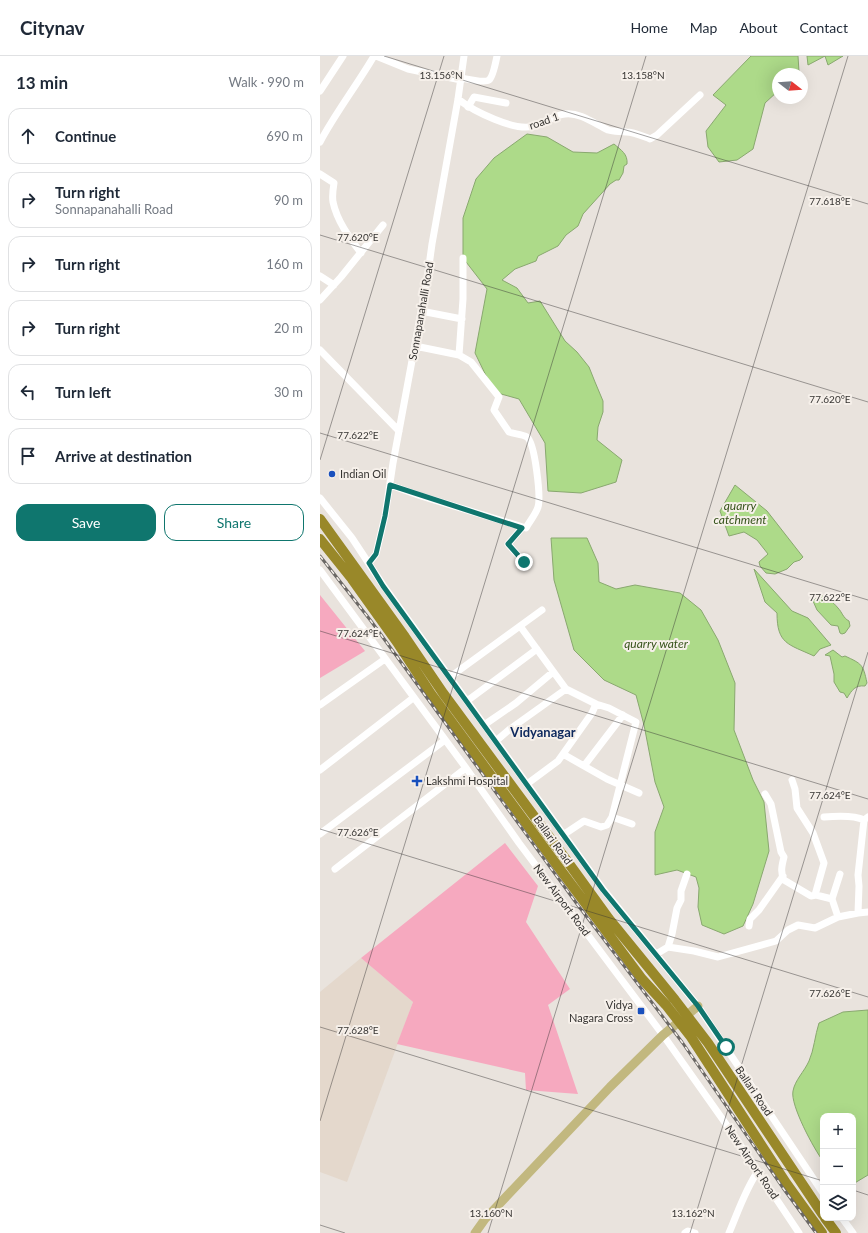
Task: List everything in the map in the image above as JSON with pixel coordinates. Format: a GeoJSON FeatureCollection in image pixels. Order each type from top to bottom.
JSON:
{"type":"FeatureCollection","features":[{"type":"Feature","properties":{"kind":"highway","name":"Ballari Road"},"geometry":{"type":"LineString","coordinates":[[320,519],[401,640],[431,694],[642,979],[666,1005],[691,1038],[786,1183],[822,1233]]}},
{"type":"Feature","properties":{"kind":"highway","name":"Ballari Road"},"geometry":{"type":"LineString","coordinates":[[320,539],[443,693],[592,895],[708,1043],[820,1211]]}},
{"type":"Feature","properties":{"kind":"highway"},"geometry":{"type":"LineString","coordinates":[[827,1221],[836,1233]]}},
{"type":"Feature","properties":{"kind":"main road"},"geometry":{"type":"LineString","coordinates":[[475,1233],[485,1219],[610,1088],[664,1035],[698,1006]]}},
{"type":"Feature","properties":{"kind":"street"},"geometry":{"type":"LineString","coordinates":[[320,91],[342,56]]}},
{"type":"Feature","properties":{"kind":"street"},"geometry":{"type":"LineString","coordinates":[[320,142],[333,118],[377,56],[408,69],[461,79],[485,81],[492,77],[497,56]]}},
{"type":"Feature","properties":{"kind":"street","name":"Sonnapanahalli Road"},"geometry":{"type":"LineString","coordinates":[[369,563],[376,554],[385,516],[458,99],[464,56]]}},
{"type":"Feature","properties":{"kind":"street","name":"road 1"},"geometry":{"type":"LineString","coordinates":[[458,99],[468,107],[511,125],[524,128],[534,127],[565,114],[572,114],[615,132],[627,132],[650,139],[657,135],[700,95]]}},
{"type":"Feature","properties":{"kind":"street"},"geometry":{"type":"LineString","coordinates":[[468,107],[474,98],[506,103]]}},
{"type":"Feature","properties":{"kind":"street"},"geometry":{"type":"LineString","coordinates":[[320,174],[334,183],[333,201],[338,218],[348,236],[361,253]]}},
{"type":"Feature","properties":{"kind":"street"},"geometry":{"type":"LineString","coordinates":[[320,300],[383,225]]}},
{"type":"Feature","properties":{"kind":"street"},"geometry":{"type":"LineString","coordinates":[[459,355],[462,319],[463,258]]}},
{"type":"Feature","properties":{"kind":"street"},"geometry":{"type":"LineString","coordinates":[[320,276],[334,285]]}},
{"type":"Feature","properties":{"kind":"street"},"geometry":{"type":"LineString","coordinates":[[421,310],[462,319]]}},
{"type":"Feature","properties":{"kind":"street"},"geometry":{"type":"LineString","coordinates":[[415,346],[459,355],[471,362],[499,397],[494,410],[509,432],[527,437],[530,441],[535,461],[538,484],[538,507],[526,528],[522,528],[508,544],[524,562]]}},
{"type":"Feature","properties":{"kind":"street"},"geometry":{"type":"LineString","coordinates":[[320,350],[399,431]]}},
{"type":"Feature","properties":{"kind":"street"},"geometry":{"type":"LineString","coordinates":[[390,485],[522,528]]}},
{"type":"Feature","properties":{"kind":"street"},"geometry":{"type":"LineString","coordinates":[[320,498],[352,538],[383,586],[603,890],[698,1006],[820,1189]]}},
{"type":"Feature","properties":{"kind":"street","name":"New Airport Road"},"geometry":{"type":"LineString","coordinates":[[320,570],[520,843],[664,1035],[799,1233]]}},
{"type":"Feature","properties":{"kind":"street"},"geometry":{"type":"LineString","coordinates":[[450,677],[542,610]]}},
{"type":"Feature","properties":{"kind":"street"},"geometry":{"type":"LineString","coordinates":[[520,626],[566,689],[636,722],[612,817],[607,825],[601,827],[584,821],[564,835]]}},
{"type":"Feature","properties":{"kind":"street"},"geometry":{"type":"LineString","coordinates":[[467,701],[537,649]]}},
{"type":"Feature","properties":{"kind":"street"},"geometry":{"type":"LineString","coordinates":[[320,705],[385,659]]}},
{"type":"Feature","properties":{"kind":"street"},"geometry":{"type":"LineString","coordinates":[[484,725],[516,703],[553,672]]}},
{"type":"Feature","properties":{"kind":"street"},"geometry":{"type":"LineString","coordinates":[[496,741],[510,729],[566,689]]}},
{"type":"Feature","properties":{"kind":"street"},"geometry":{"type":"LineString","coordinates":[[320,770],[414,698]]}},
{"type":"Feature","properties":{"kind":"street"},"geometry":{"type":"LineString","coordinates":[[527,784],[558,761],[592,713],[596,704]]}},
{"type":"Feature","properties":{"kind":"street"},"geometry":{"type":"LineString","coordinates":[[584,766],[623,715]]}},
{"type":"Feature","properties":{"kind":"street"},"geometry":{"type":"LineString","coordinates":[[320,834],[445,740]]}},
{"type":"Feature","properties":{"kind":"street"},"geometry":{"type":"LineString","coordinates":[[563,754],[620,785],[639,793]]}},
{"type":"Feature","properties":{"kind":"street"},"geometry":{"type":"LineString","coordinates":[[335,869],[466,768]]}},
{"type":"Feature","properties":{"kind":"street"},"geometry":{"type":"LineString","coordinates":[[792,780],[795,789],[797,808],[813,834],[824,863],[815,895]]}},
{"type":"Feature","properties":{"kind":"street"},"geometry":{"type":"LineString","coordinates":[[765,794],[771,804],[781,852],[784,857],[781,866],[784,880],[812,896],[815,895],[832,899]]}},
{"type":"Feature","properties":{"kind":"street"},"geometry":{"type":"LineString","coordinates":[[612,817],[632,824]]}},
{"type":"Feature","properties":{"kind":"street"},"geometry":{"type":"LineString","coordinates":[[824,817],[855,817],[866,819],[858,875],[858,913]]}},
{"type":"Feature","properties":{"kind":"street"},"geometry":{"type":"LineString","coordinates":[[668,947],[687,874]]}},
{"type":"Feature","properties":{"kind":"street"},"geometry":{"type":"LineString","coordinates":[[838,917],[832,899],[840,874]]}},
{"type":"Feature","properties":{"kind":"street"},"geometry":{"type":"LineString","coordinates":[[749,926],[750,919],[759,910],[782,876]]}},
{"type":"Feature","properties":{"kind":"street"},"geometry":{"type":"LineString","coordinates":[[658,953],[668,947],[718,957],[776,941],[788,930],[798,925],[815,928],[838,917],[868,912]]}},
{"type":"Feature","properties":{"kind":"street"},"geometry":{"type":"LineString","coordinates":[[729,1233],[751,1181],[758,1171]]}},
{"type":"Feature","properties":{"kind":"street"},"geometry":{"type":"LineString","coordinates":[[844,1221],[853,1233]]}},
{"type":"Feature","properties":{"kind":"street"},"geometry":{"type":"LineString","coordinates":[[685,1233],[688,1231],[695,1233]]}},
{"type":"Feature","properties":{"kind":"shaded area"},"geometry":{"type":"Polygon","coordinates":[[[320,595],[365,651],[320,678],[320,595]]]}},
{"type":"Feature","properties":{"kind":"shaded area"},"geometry":{"type":"Polygon","coordinates":[[[505,843],[538,886],[526,922],[570,989],[548,1005],[578,1094],[526,1090],[525,1073],[397,1044],[413,1002],[361,958],[505,843]]]}},
{"type":"Feature","properties":{"kind":"shaded area"},"geometry":{"type":"Polygon","coordinates":[[[361,958],[413,1002],[347,1182],[320,1172],[320,992],[361,958]]]}},
{"type":"Feature","properties":{"kind":"water"},"geometry":{"type":"Polygon","coordinates":[[[751,56],[798,56],[799,68],[772,68],[772,97],[765,103],[753,149],[737,160],[719,162],[708,147],[706,131],[726,105],[713,95],[751,56]]]}},
{"type":"Feature","properties":{"kind":"water"},"geometry":{"type":"Polygon","coordinates":[[[807,56],[825,56],[808,65],[807,56]]]}},
{"type":"Feature","properties":{"kind":"water"},"geometry":{"type":"Polygon","coordinates":[[[825,56],[843,56],[828,65],[825,56]]]}},
{"type":"Feature","properties":{"kind":"water"},"geometry":{"type":"Polygon","coordinates":[[[527,134],[547,137],[573,152],[597,153],[614,144],[624,152],[627,161],[619,180],[616,180],[610,184],[583,214],[578,226],[566,235],[558,246],[538,256],[536,261],[515,269],[502,280],[517,288],[528,303],[540,301],[565,341],[577,352],[589,367],[603,401],[603,412],[598,427],[597,440],[622,460],[616,482],[581,493],[548,491],[545,443],[519,399],[494,392],[475,353],[487,289],[463,258],[463,218],[476,179],[494,158],[527,134]]]}},
{"type":"Feature","properties":{"kind":"water","name":"quarry catchment"},"geometry":{"type":"Polygon","coordinates":[[[735,485],[767,511],[803,557],[800,560],[794,562],[787,569],[775,574],[766,573],[760,566],[759,562],[768,554],[757,540],[744,532],[729,536],[720,511],[735,485]]]}},
{"type":"Feature","properties":{"kind":"water","name":"quarry water"},"geometry":{"type":"Polygon","coordinates":[[[551,538],[587,538],[598,563],[599,582],[616,589],[635,585],[680,593],[701,610],[718,640],[735,683],[734,730],[753,780],[764,802],[769,851],[753,904],[743,926],[724,934],[702,925],[698,907],[699,888],[696,877],[677,870],[655,875],[655,832],[664,807],[655,782],[644,725],[636,695],[604,680],[574,650],[554,580],[551,538]]]}},
{"type":"Feature","properties":{"kind":"water"},"geometry":{"type":"Polygon","coordinates":[[[754,569],[792,611],[808,618],[831,645],[820,649],[814,656],[797,649],[786,642],[779,631],[777,613],[765,602],[754,569]]]}},
{"type":"Feature","properties":{"kind":"water"},"geometry":{"type":"Polygon","coordinates":[[[819,595],[832,602],[849,621],[850,626],[845,633],[840,633],[838,626],[831,625],[817,610],[813,601],[819,595]]]}},
{"type":"Feature","properties":{"kind":"water"},"geometry":{"type":"Polygon","coordinates":[[[833,650],[842,657],[845,656],[855,661],[863,668],[867,683],[865,686],[859,686],[854,689],[847,698],[844,693],[840,692],[834,682],[834,674],[830,656],[825,655],[833,650]]]}},
{"type":"Feature","properties":{"kind":"water"},"geometry":{"type":"Polygon","coordinates":[[[868,1010],[868,1175],[856,1182],[856,1113],[820,1113],[820,1156],[799,1116],[793,1098],[793,1091],[796,1083],[811,1057],[819,1023],[843,1012],[868,1010]]]}},
{"type":"Feature","properties":{"kind":"railway"},"geometry":{"type":"LineString","coordinates":[[320,556],[371,621],[577,904],[682,1042],[816,1233]]}},
{"type":"Feature","properties":{"kind":"place","name":"Indian Oil"},"geometry":{"type":"Point","coordinates":[332,474]}},
{"type":"Feature","properties":{"kind":"place","name":"Lakshmi Hospital"},"geometry":{"type":"Point","coordinates":[417,781]}},
{"type":"Feature","properties":{"kind":"place","name":"Vidya Nagara Cross"},"geometry":{"type":"Point","coordinates":[641,1011]}},
{"type":"Feature","properties":{"kind":"district","name":"Vidyanagar"},"geometry":{"type":"Point","coordinates":[543,732]}},
{"type":"Feature","properties":{"kind":"route"},"geometry":{"type":"LineString","coordinates":[[524,562],[508,544],[522,528],[390,485],[385,516],[376,554],[369,563],[383,586],[603,890],[698,1006],[726,1047]]}}]}
